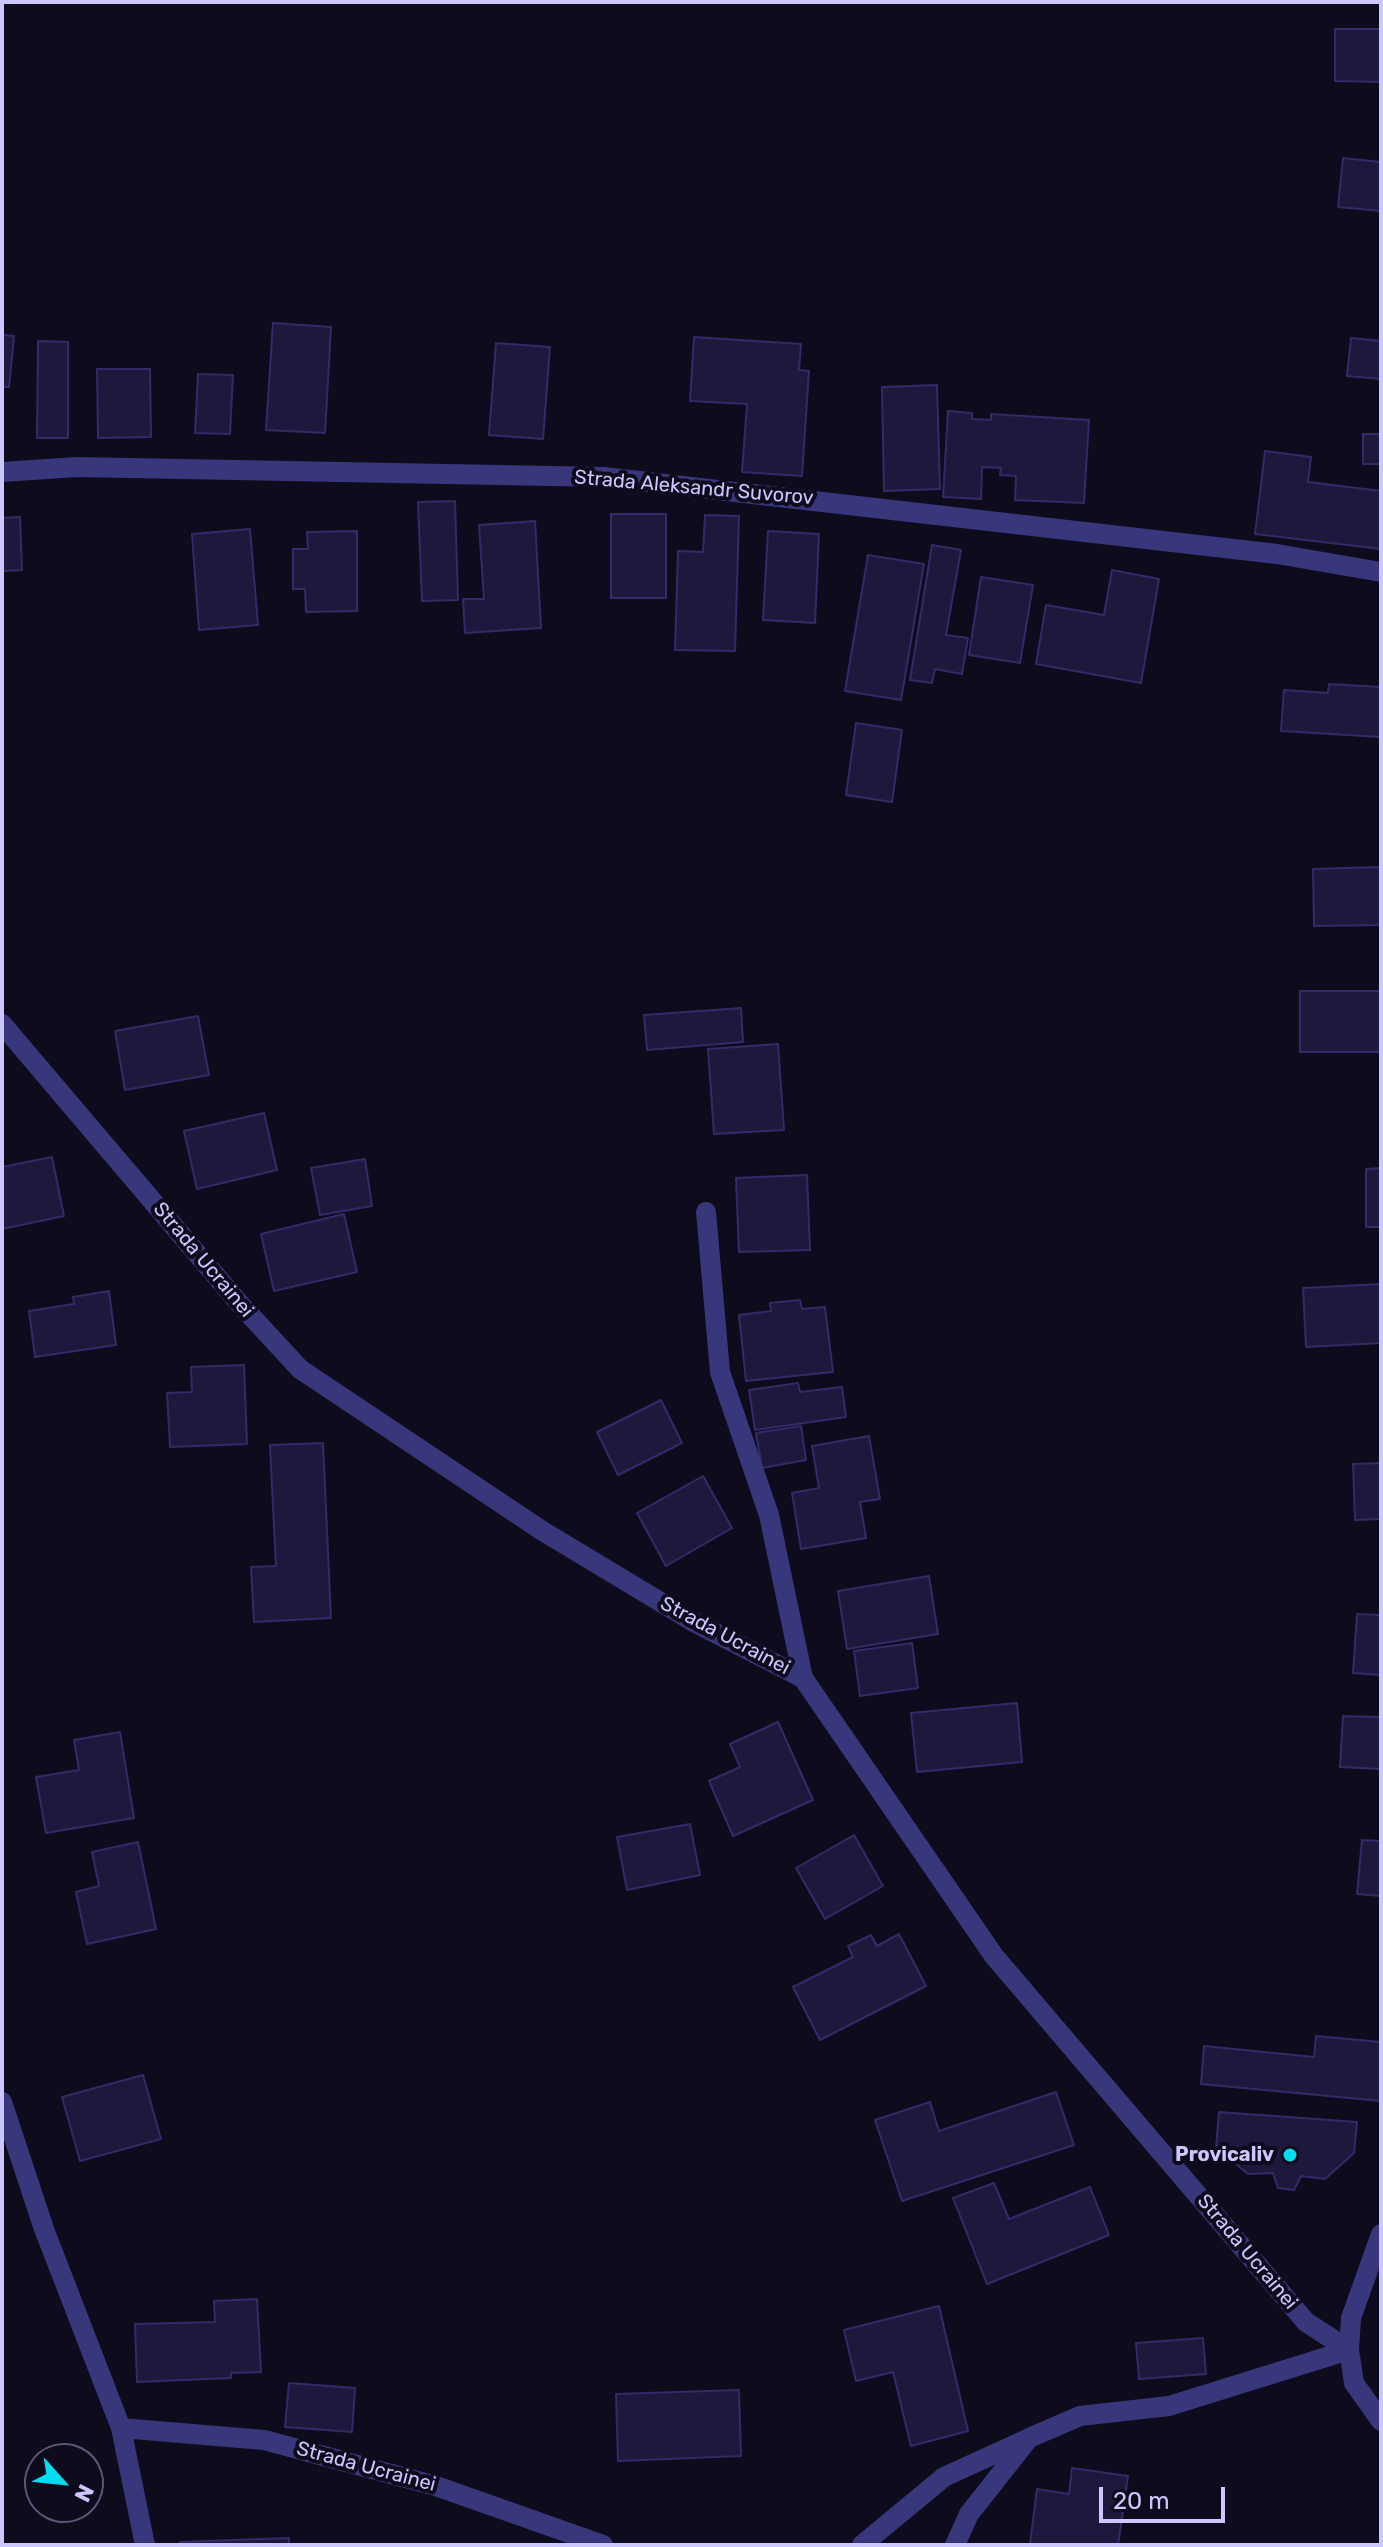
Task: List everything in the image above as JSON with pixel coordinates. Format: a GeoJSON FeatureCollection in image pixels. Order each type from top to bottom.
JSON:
{"type":"FeatureCollection","features":[{"type":"Feature","properties":{"kind":"street","name":"Strada Aleksandr Suvorov"},"geometry":{"type":"LineString","coordinates":[[2,472],[77,467],[604,477],[1247,550],[1381,572]]}},
{"type":"Feature","properties":{"kind":"street","name":"Strada Ucrainei"},"geometry":{"type":"LineString","coordinates":[[2,1024],[239,1303],[300,1369],[541,1530],[692,1621],[803,1678],[994,1956],[1306,2322],[1349,2350]]}},
{"type":"Feature","properties":{"kind":"street"},"geometry":{"type":"LineString","coordinates":[[706,1212],[720,1372],[769,1515],[803,1678]]}},
{"type":"Feature","properties":{"kind":"street"},"geometry":{"type":"LineString","coordinates":[[2,2102],[44,2229],[121,2428],[145,2545]]}},
{"type":"Feature","properties":{"kind":"street"},"geometry":{"type":"LineString","coordinates":[[1381,2234],[1351,2318],[1349,2350],[1354,2383],[1381,2421]]}},
{"type":"Feature","properties":{"kind":"street"},"geometry":{"type":"LineString","coordinates":[[862,2545],[944,2477],[1080,2416],[1169,2406],[1349,2350]]}},
{"type":"Feature","properties":{"kind":"street","name":"Strada Ucrainei"},"geometry":{"type":"LineString","coordinates":[[121,2428],[264,2440],[436,2486],[603,2545]]}},
{"type":"Feature","properties":{"kind":"street"},"geometry":{"type":"LineString","coordinates":[[955,2545],[969,2514],[1029,2438]]}},
{"type":"Feature","properties":{"kind":"building"},"geometry":{"type":"Polygon","coordinates":[[[1335,29],[1381,29],[1381,82],[1335,81],[1335,29]]]}},
{"type":"Feature","properties":{"kind":"building"},"geometry":{"type":"Polygon","coordinates":[[[1343,158],[1381,162],[1381,211],[1338,207],[1343,158]]]}},
{"type":"Feature","properties":{"kind":"building"},"geometry":{"type":"Polygon","coordinates":[[[273,323],[331,327],[325,433],[266,430],[273,323]]]}},
{"type":"Feature","properties":{"kind":"building"},"geometry":{"type":"Polygon","coordinates":[[[2,335],[14,336],[9,387],[2,387],[2,335]]]}},
{"type":"Feature","properties":{"kind":"building"},"geometry":{"type":"Polygon","coordinates":[[[694,337],[801,344],[799,370],[809,371],[802,476],[742,472],[747,404],[690,401],[694,337]]]}},
{"type":"Feature","properties":{"kind":"building"},"geometry":{"type":"Polygon","coordinates":[[[1351,338],[1381,341],[1381,379],[1347,376],[1351,338]]]}},
{"type":"Feature","properties":{"kind":"building"},"geometry":{"type":"Polygon","coordinates":[[[38,341],[68,342],[68,438],[37,438],[38,341]]]}},
{"type":"Feature","properties":{"kind":"building"},"geometry":{"type":"Polygon","coordinates":[[[496,343],[550,347],[543,439],[489,435],[496,343]]]}},
{"type":"Feature","properties":{"kind":"building"},"geometry":{"type":"Polygon","coordinates":[[[97,369],[150,369],[151,437],[98,438],[97,369]]]}},
{"type":"Feature","properties":{"kind":"building"},"geometry":{"type":"Polygon","coordinates":[[[198,374],[233,375],[230,434],[195,433],[198,374]]]}},
{"type":"Feature","properties":{"kind":"building"},"geometry":{"type":"Polygon","coordinates":[[[937,385],[940,489],[884,491],[882,387],[937,385]]]}},
{"type":"Feature","properties":{"kind":"building"},"geometry":{"type":"Polygon","coordinates":[[[948,411],[972,413],[972,419],[991,420],[991,414],[1089,420],[1084,503],[1015,500],[1016,476],[1000,475],[1001,468],[982,467],[981,499],[943,497],[948,411]]]}},
{"type":"Feature","properties":{"kind":"building"},"geometry":{"type":"Polygon","coordinates":[[[1363,434],[1381,434],[1381,464],[1363,464],[1363,434]]]}},
{"type":"Feature","properties":{"kind":"building"},"geometry":{"type":"Polygon","coordinates":[[[1265,451],[1311,457],[1308,482],[1381,491],[1381,549],[1255,534],[1265,451]]]}},
{"type":"Feature","properties":{"kind":"building"},"geometry":{"type":"Polygon","coordinates":[[[455,501],[458,600],[422,601],[418,502],[455,501]]]}},
{"type":"Feature","properties":{"kind":"building"},"geometry":{"type":"Polygon","coordinates":[[[611,514],[666,514],[666,598],[611,598],[611,514]]]}},
{"type":"Feature","properties":{"kind":"building"},"geometry":{"type":"Polygon","coordinates":[[[705,515],[739,516],[735,651],[675,650],[678,551],[703,552],[705,515]]]}},
{"type":"Feature","properties":{"kind":"building"},"geometry":{"type":"Polygon","coordinates":[[[20,517],[22,570],[2,571],[2,518],[20,517]]]}},
{"type":"Feature","properties":{"kind":"building"},"geometry":{"type":"Polygon","coordinates":[[[535,521],[541,628],[465,633],[463,599],[484,599],[479,525],[535,521]]]}},
{"type":"Feature","properties":{"kind":"building"},"geometry":{"type":"Polygon","coordinates":[[[250,529],[258,625],[199,630],[192,534],[250,529]]]}},
{"type":"Feature","properties":{"kind":"building"},"geometry":{"type":"Polygon","coordinates":[[[357,531],[357,611],[306,612],[305,589],[293,589],[293,549],[308,549],[307,532],[357,531]]]}},
{"type":"Feature","properties":{"kind":"building"},"geometry":{"type":"Polygon","coordinates":[[[768,531],[819,534],[815,623],[763,620],[768,531]]]}},
{"type":"Feature","properties":{"kind":"building"},"geometry":{"type":"Polygon","coordinates":[[[932,545],[961,550],[946,635],[968,638],[962,674],[935,669],[932,683],[910,680],[932,545]]]}},
{"type":"Feature","properties":{"kind":"building"},"geometry":{"type":"Polygon","coordinates":[[[868,555],[924,564],[901,700],[845,691],[868,555]]]}},
{"type":"Feature","properties":{"kind":"building"},"geometry":{"type":"Polygon","coordinates":[[[1112,570],[1159,579],[1141,683],[1036,664],[1046,605],[1104,615],[1112,570]]]}},
{"type":"Feature","properties":{"kind":"building"},"geometry":{"type":"Polygon","coordinates":[[[981,577],[1033,585],[1020,663],[969,655],[981,577]]]}},
{"type":"Feature","properties":{"kind":"building"},"geometry":{"type":"Polygon","coordinates":[[[1329,684],[1381,687],[1381,737],[1281,731],[1284,690],[1328,693],[1329,684]]]}},
{"type":"Feature","properties":{"kind":"building"},"geometry":{"type":"Polygon","coordinates":[[[856,723],[902,730],[892,802],[846,795],[856,723]]]}},
{"type":"Feature","properties":{"kind":"building"},"geometry":{"type":"Polygon","coordinates":[[[1381,867],[1381,925],[1314,926],[1313,869],[1381,867]]]}},
{"type":"Feature","properties":{"kind":"building"},"geometry":{"type":"Polygon","coordinates":[[[1300,991],[1381,991],[1381,1052],[1300,1052],[1300,991]]]}},
{"type":"Feature","properties":{"kind":"building"},"geometry":{"type":"Polygon","coordinates":[[[741,1008],[743,1042],[647,1050],[644,1015],[741,1008]]]}},
{"type":"Feature","properties":{"kind":"building"},"geometry":{"type":"Polygon","coordinates":[[[198,1016],[209,1075],[125,1090],[115,1031],[198,1016]]]}},
{"type":"Feature","properties":{"kind":"building"},"geometry":{"type":"Polygon","coordinates":[[[778,1044],[784,1130],[714,1134],[708,1049],[778,1044]]]}},
{"type":"Feature","properties":{"kind":"building"},"geometry":{"type":"Polygon","coordinates":[[[264,1113],[277,1170],[197,1189],[184,1131],[264,1113]]]}},
{"type":"Feature","properties":{"kind":"building"},"geometry":{"type":"Polygon","coordinates":[[[52,1157],[64,1216],[2,1229],[2,1167],[52,1157]]]}},
{"type":"Feature","properties":{"kind":"building"},"geometry":{"type":"Polygon","coordinates":[[[365,1159],[372,1206],[320,1215],[311,1168],[365,1159]]]}},
{"type":"Feature","properties":{"kind":"building"},"geometry":{"type":"Polygon","coordinates":[[[1381,1168],[1381,1227],[1366,1227],[1366,1169],[1381,1168]]]}},
{"type":"Feature","properties":{"kind":"building"},"geometry":{"type":"Polygon","coordinates":[[[807,1175],[810,1250],[739,1252],[736,1178],[807,1175]]]}},
{"type":"Feature","properties":{"kind":"building"},"geometry":{"type":"Polygon","coordinates":[[[344,1214],[357,1272],[274,1291],[261,1234],[344,1214]]]}},
{"type":"Feature","properties":{"kind":"building"},"geometry":{"type":"Polygon","coordinates":[[[1381,1284],[1381,1343],[1306,1347],[1303,1288],[1381,1284]]]}},
{"type":"Feature","properties":{"kind":"building"},"geometry":{"type":"Polygon","coordinates":[[[109,1291],[116,1345],[35,1357],[29,1311],[74,1304],[73,1297],[109,1291]]]}},
{"type":"Feature","properties":{"kind":"building"},"geometry":{"type":"Polygon","coordinates":[[[800,1300],[802,1309],[825,1307],[833,1372],[746,1381],[739,1315],[771,1311],[770,1303],[800,1300]]]}},
{"type":"Feature","properties":{"kind":"building"},"geometry":{"type":"Polygon","coordinates":[[[244,1365],[247,1444],[170,1447],[167,1393],[192,1392],[191,1367],[244,1365]]]}},
{"type":"Feature","properties":{"kind":"building"},"geometry":{"type":"Polygon","coordinates":[[[798,1383],[800,1392],[842,1387],[846,1417],[755,1430],[749,1390],[798,1383]]]}},
{"type":"Feature","properties":{"kind":"building"},"geometry":{"type":"Polygon","coordinates":[[[661,1400],[682,1443],[618,1475],[597,1432],[661,1400]]]}},
{"type":"Feature","properties":{"kind":"building"},"geometry":{"type":"Polygon","coordinates":[[[801,1426],[806,1460],[762,1468],[756,1433],[801,1426]]]}},
{"type":"Feature","properties":{"kind":"building"},"geometry":{"type":"Polygon","coordinates":[[[869,1436],[880,1499],[860,1502],[866,1538],[801,1549],[792,1493],[819,1488],[812,1446],[869,1436]]]}},
{"type":"Feature","properties":{"kind":"building"},"geometry":{"type":"Polygon","coordinates":[[[323,1443],[331,1618],[254,1622],[251,1567],[276,1566],[270,1445],[323,1443]]]}},
{"type":"Feature","properties":{"kind":"building"},"geometry":{"type":"Polygon","coordinates":[[[1381,1463],[1381,1519],[1355,1520],[1353,1464],[1381,1463]]]}},
{"type":"Feature","properties":{"kind":"building"},"geometry":{"type":"Polygon","coordinates":[[[703,1476],[732,1528],[666,1566],[637,1513],[703,1476]]]}},
{"type":"Feature","properties":{"kind":"building"},"geometry":{"type":"Polygon","coordinates":[[[929,1576],[938,1634],[847,1649],[838,1591],[929,1576]]]}},
{"type":"Feature","properties":{"kind":"building"},"geometry":{"type":"Polygon","coordinates":[[[1357,1614],[1381,1615],[1381,1675],[1353,1673],[1357,1614]]]}},
{"type":"Feature","properties":{"kind":"building"},"geometry":{"type":"Polygon","coordinates":[[[912,1643],[918,1688],[860,1696],[854,1651],[912,1643]]]}},
{"type":"Feature","properties":{"kind":"building"},"geometry":{"type":"Polygon","coordinates":[[[1017,1703],[1022,1762],[917,1772],[911,1713],[1017,1703]]]}},
{"type":"Feature","properties":{"kind":"building"},"geometry":{"type":"Polygon","coordinates":[[[1343,1716],[1381,1717],[1381,1769],[1340,1767],[1343,1716]]]}},
{"type":"Feature","properties":{"kind":"building"},"geometry":{"type":"Polygon","coordinates":[[[778,1722],[813,1800],[733,1836],[709,1781],[740,1767],[730,1744],[778,1722]]]}},
{"type":"Feature","properties":{"kind":"building"},"geometry":{"type":"Polygon","coordinates":[[[120,1732],[134,1818],[46,1833],[36,1777],[79,1770],[74,1740],[120,1732]]]}},
{"type":"Feature","properties":{"kind":"building"},"geometry":{"type":"Polygon","coordinates":[[[690,1824],[700,1875],[627,1890],[617,1837],[690,1824]]]}},
{"type":"Feature","properties":{"kind":"building"},"geometry":{"type":"Polygon","coordinates":[[[854,1835],[883,1886],[825,1919],[796,1868],[854,1835]]]}},
{"type":"Feature","properties":{"kind":"building"},"geometry":{"type":"Polygon","coordinates":[[[1362,1840],[1381,1841],[1381,1896],[1357,1894],[1362,1840]]]}},
{"type":"Feature","properties":{"kind":"building"},"geometry":{"type":"Polygon","coordinates":[[[138,1842],[156,1929],[87,1944],[76,1892],[99,1886],[92,1852],[138,1842]]]}},
{"type":"Feature","properties":{"kind":"building"},"geometry":{"type":"Polygon","coordinates":[[[899,1934],[926,1986],[820,2040],[793,1987],[853,1957],[848,1946],[871,1935],[877,1946],[899,1934]]]}},
{"type":"Feature","properties":{"kind":"building"},"geometry":{"type":"Polygon","coordinates":[[[1316,2036],[1381,2042],[1381,2101],[1201,2084],[1204,2046],[1314,2057],[1316,2036]]]}},
{"type":"Feature","properties":{"kind":"building"},"geometry":{"type":"Polygon","coordinates":[[[143,2075],[161,2139],[80,2161],[62,2097],[143,2075]]]}},
{"type":"Feature","properties":{"kind":"building"},"geometry":{"type":"Polygon","coordinates":[[[1056,2092],[1074,2145],[902,2201],[875,2120],[930,2102],[939,2131],[1056,2092]]]}},
{"type":"Feature","properties":{"kind":"building"},"geometry":{"type":"Polygon","coordinates":[[[1219,2112],[1357,2122],[1354,2153],[1325,2179],[1301,2176],[1294,2190],[1278,2188],[1273,2173],[1248,2174],[1216,2148],[1219,2112]]]}},
{"type":"Feature","properties":{"kind":"building"},"geometry":{"type":"Polygon","coordinates":[[[994,2183],[1009,2219],[1090,2187],[1109,2235],[987,2284],[953,2198],[994,2183]]]}},
{"type":"Feature","properties":{"kind":"building"},"geometry":{"type":"Polygon","coordinates":[[[257,2299],[261,2372],[231,2373],[231,2378],[137,2382],[135,2324],[215,2322],[214,2301],[257,2299]]]}},
{"type":"Feature","properties":{"kind":"building"},"geometry":{"type":"Polygon","coordinates":[[[939,2306],[968,2431],[911,2446],[893,2372],[856,2381],[844,2330],[939,2306]]]}},
{"type":"Feature","properties":{"kind":"building"},"geometry":{"type":"Polygon","coordinates":[[[1203,2338],[1206,2374],[1139,2379],[1136,2343],[1203,2338]]]}},
{"type":"Feature","properties":{"kind":"building"},"geometry":{"type":"Polygon","coordinates":[[[289,2383],[355,2388],[352,2432],[285,2427],[289,2383]]]}},
{"type":"Feature","properties":{"kind":"building"},"geometry":{"type":"Polygon","coordinates":[[[739,2390],[741,2456],[618,2461],[616,2394],[739,2390]]]}},
{"type":"Feature","properties":{"kind":"building"},"geometry":{"type":"Polygon","coordinates":[[[1072,2468],[1128,2476],[1118,2545],[1030,2544],[1037,2489],[1069,2494],[1072,2468]]]}},
{"type":"Feature","properties":{"kind":"building"},"geometry":{"type":"Polygon","coordinates":[[[289,2538],[289,2545],[180,2545],[180,2542],[289,2538]]]}},
{"type":"Feature","properties":{"kind":"place","name":"Provicaliv"},"geometry":{"type":"Point","coordinates":[1290,2155]}}]}
